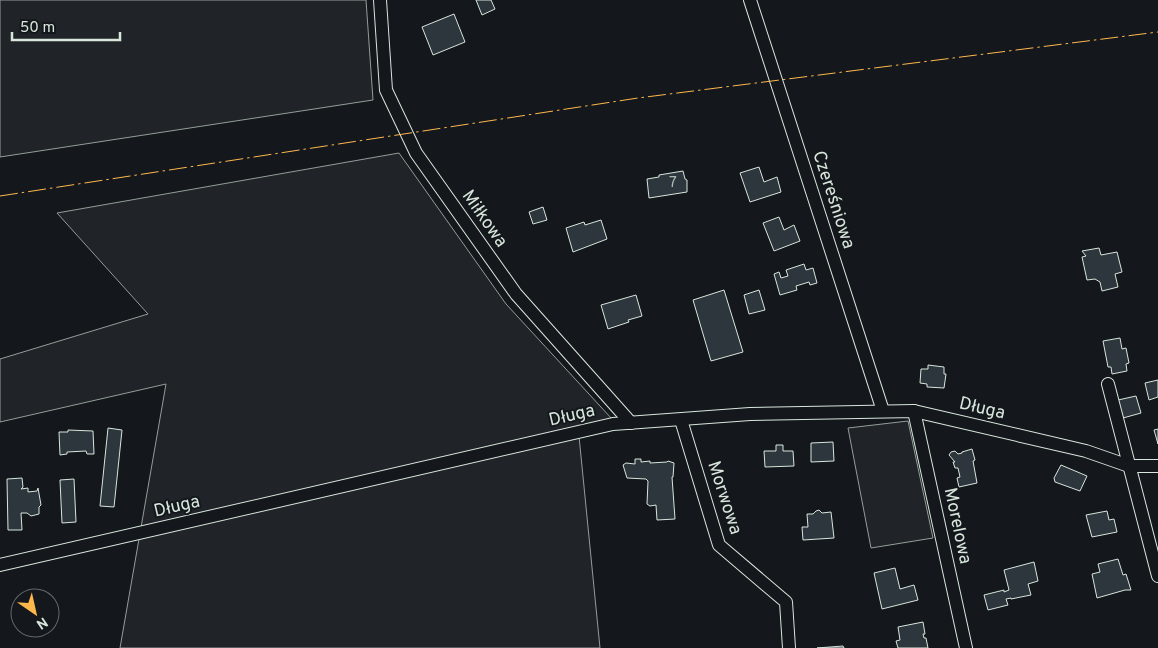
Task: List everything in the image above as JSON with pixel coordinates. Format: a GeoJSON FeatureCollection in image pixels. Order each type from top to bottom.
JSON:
{"type":"FeatureCollection","features":[{"type":"Feature","properties":{"kind":"street","name":"Miłkowa"},"geometry":{"type":"LineString","coordinates":[[380,0],[386,90],[416,153],[516,294],[631,423]]}},
{"type":"Feature","properties":{"kind":"street","name":"Czereśniowa"},"geometry":{"type":"LineString","coordinates":[[750,0],[883,411]]}},
{"type":"Feature","properties":{"kind":"street"},"geometry":{"type":"LineString","coordinates":[[1108,384],[1158,576]]}},
{"type":"Feature","properties":{"kind":"street","name":"Długa"},"geometry":{"type":"LineString","coordinates":[[0,565],[613,424],[750,414],[914,410],[1086,451],[1129,466],[1158,466]]}},
{"type":"Feature","properties":{"kind":"street","name":"Morelowa"},"geometry":{"type":"LineString","coordinates":[[914,410],[966,648]]}},
{"type":"Feature","properties":{"kind":"street","name":"Morwowa"},"geometry":{"type":"LineString","coordinates":[[681,420],[719,545],[786,602],[789,648]]}},
{"type":"Feature","properties":{"kind":"shaded area"},"geometry":{"type":"Polygon","coordinates":[[[0,0],[366,0],[373,100],[0,157],[0,0]]]}},
{"type":"Feature","properties":{"kind":"shaded area"},"geometry":{"type":"Polygon","coordinates":[[[399,153],[506,304],[612,419],[578,426],[600,648],[120,648],[166,384],[0,422],[0,359],[148,314],[57,213],[399,153]]]}},
{"type":"Feature","properties":{"kind":"shaded area"},"geometry":{"type":"Polygon","coordinates":[[[908,421],[933,538],[871,548],[848,428],[908,421]]]}},
{"type":"Feature","properties":{"kind":"building"},"geometry":{"type":"Polygon","coordinates":[[[476,0],[491,0],[495,9],[482,15],[476,0]]]}},
{"type":"Feature","properties":{"kind":"building"},"geometry":{"type":"Polygon","coordinates":[[[454,14],[465,42],[433,55],[422,27],[454,14]]]}},
{"type":"Feature","properties":{"kind":"building"},"geometry":{"type":"Polygon","coordinates":[[[759,167],[764,182],[777,177],[781,192],[750,202],[740,173],[759,167]]]}},
{"type":"Feature","properties":{"kind":"building"},"geometry":{"type":"Polygon","coordinates":[[[683,171],[687,180],[687,192],[649,198],[647,179],[683,171]]]}},
{"type":"Feature","properties":{"kind":"building"},"geometry":{"type":"Polygon","coordinates":[[[543,207],[547,220],[533,224],[529,212],[543,207]]]}},
{"type":"Feature","properties":{"kind":"building"},"geometry":{"type":"Polygon","coordinates":[[[779,217],[784,230],[794,225],[800,241],[774,251],[763,223],[779,217]]]}},
{"type":"Feature","properties":{"kind":"building"},"geometry":{"type":"Polygon","coordinates":[[[601,220],[607,239],[573,252],[566,228],[584,222],[585,225],[601,220]]]}},
{"type":"Feature","properties":{"kind":"building"},"geometry":{"type":"Polygon","coordinates":[[[1099,248],[1101,255],[1117,252],[1122,272],[1115,274],[1118,287],[1102,291],[1100,282],[1095,279],[1087,280],[1082,257],[1086,256],[1082,251],[1099,248]]]}},
{"type":"Feature","properties":{"kind":"building"},"geometry":{"type":"Polygon","coordinates":[[[804,264],[806,270],[813,268],[817,283],[810,285],[809,282],[796,286],[797,290],[780,295],[774,274],[779,272],[781,278],[788,276],[786,270],[804,264]]]}},
{"type":"Feature","properties":{"kind":"building"},"geometry":{"type":"Polygon","coordinates":[[[724,290],[743,352],[711,361],[693,300],[724,290]]]}},
{"type":"Feature","properties":{"kind":"building"},"geometry":{"type":"Polygon","coordinates":[[[759,290],[765,310],[749,314],[744,295],[759,290]]]}},
{"type":"Feature","properties":{"kind":"building"},"geometry":{"type":"Polygon","coordinates":[[[636,295],[642,316],[608,329],[601,305],[636,295]]]}},
{"type":"Feature","properties":{"kind":"building"},"geometry":{"type":"Polygon","coordinates":[[[1120,338],[1122,349],[1126,348],[1129,363],[1126,364],[1127,371],[1112,374],[1111,367],[1108,367],[1103,341],[1120,338]]]}},
{"type":"Feature","properties":{"kind":"building"},"geometry":{"type":"Polygon","coordinates":[[[928,365],[944,367],[944,374],[946,374],[944,388],[927,387],[927,384],[920,383],[921,369],[928,369],[928,365]]]}},
{"type":"Feature","properties":{"kind":"building"},"geometry":{"type":"Polygon","coordinates":[[[1158,380],[1158,397],[1149,400],[1145,383],[1158,380]]]}},
{"type":"Feature","properties":{"kind":"building"},"geometry":{"type":"Polygon","coordinates":[[[1136,396],[1141,413],[1123,418],[1118,400],[1136,396]]]}},
{"type":"Feature","properties":{"kind":"building"},"geometry":{"type":"Polygon","coordinates":[[[108,428],[122,430],[114,507],[100,506],[108,428]]]}},
{"type":"Feature","properties":{"kind":"building"},"geometry":{"type":"Polygon","coordinates":[[[1158,429],[1158,444],[1154,430],[1158,429]]]}},
{"type":"Feature","properties":{"kind":"building"},"geometry":{"type":"Polygon","coordinates":[[[68,430],[93,431],[94,454],[87,454],[86,451],[67,452],[67,454],[60,455],[59,432],[68,432],[68,430]]]}},
{"type":"Feature","properties":{"kind":"building"},"geometry":{"type":"Polygon","coordinates":[[[833,442],[834,461],[811,462],[811,443],[833,442]]]}},
{"type":"Feature","properties":{"kind":"building"},"geometry":{"type":"Polygon","coordinates":[[[776,445],[783,445],[783,451],[793,451],[794,466],[765,467],[764,451],[776,451],[776,445]]]}},
{"type":"Feature","properties":{"kind":"building"},"geometry":{"type":"Polygon","coordinates":[[[972,449],[977,483],[959,487],[957,478],[960,477],[958,468],[955,468],[953,462],[955,462],[949,455],[951,452],[955,451],[958,454],[972,449]]]}},
{"type":"Feature","properties":{"kind":"building"},"geometry":{"type":"Polygon","coordinates":[[[635,459],[641,459],[641,462],[650,461],[650,463],[668,461],[674,463],[672,477],[675,519],[657,520],[656,505],[650,506],[647,504],[648,481],[646,479],[627,478],[623,465],[626,463],[635,464],[635,459]]]}},
{"type":"Feature","properties":{"kind":"building"},"geometry":{"type":"Polygon","coordinates":[[[1061,465],[1087,476],[1080,491],[1055,482],[1054,478],[1061,465]]]}},
{"type":"Feature","properties":{"kind":"building"},"geometry":{"type":"Polygon","coordinates":[[[22,478],[23,487],[21,489],[28,488],[28,492],[37,491],[38,488],[41,505],[39,507],[39,514],[31,516],[27,513],[21,513],[22,530],[8,530],[7,479],[22,478]]]}},
{"type":"Feature","properties":{"kind":"building"},"geometry":{"type":"Polygon","coordinates":[[[74,479],[76,522],[62,523],[60,480],[74,479]]]}},
{"type":"Feature","properties":{"kind":"building"},"geometry":{"type":"Polygon","coordinates":[[[819,510],[822,513],[831,512],[834,538],[803,540],[802,527],[808,527],[807,514],[813,514],[819,510]]]}},
{"type":"Feature","properties":{"kind":"building"},"geometry":{"type":"Polygon","coordinates":[[[1107,511],[1109,520],[1114,519],[1117,532],[1092,537],[1086,515],[1107,511]]]}},
{"type":"Feature","properties":{"kind":"building"},"geometry":{"type":"Polygon","coordinates":[[[1118,559],[1123,575],[1126,574],[1131,590],[1097,598],[1092,574],[1100,572],[1098,564],[1118,559]]]}},
{"type":"Feature","properties":{"kind":"building"},"geometry":{"type":"Polygon","coordinates":[[[1034,562],[1038,581],[1028,584],[1031,595],[1006,599],[1008,605],[988,610],[984,595],[1009,590],[1004,570],[1034,562]]]}},
{"type":"Feature","properties":{"kind":"building"},"geometry":{"type":"Polygon","coordinates":[[[895,568],[900,589],[914,585],[918,600],[882,609],[874,573],[895,568]]]}},
{"type":"Feature","properties":{"kind":"building"},"geometry":{"type":"Polygon","coordinates":[[[923,622],[925,634],[923,634],[928,648],[898,648],[896,641],[900,640],[898,627],[923,622]]]}},
{"type":"Feature","properties":{"kind":"building"},"geometry":{"type":"Polygon","coordinates":[[[843,646],[844,648],[817,648],[843,646]]]}},
{"type":"Feature","properties":{"kind":"power"},"geometry":{"type":"LineString","coordinates":[[0,196],[638,98],[1158,32]]}}]}
